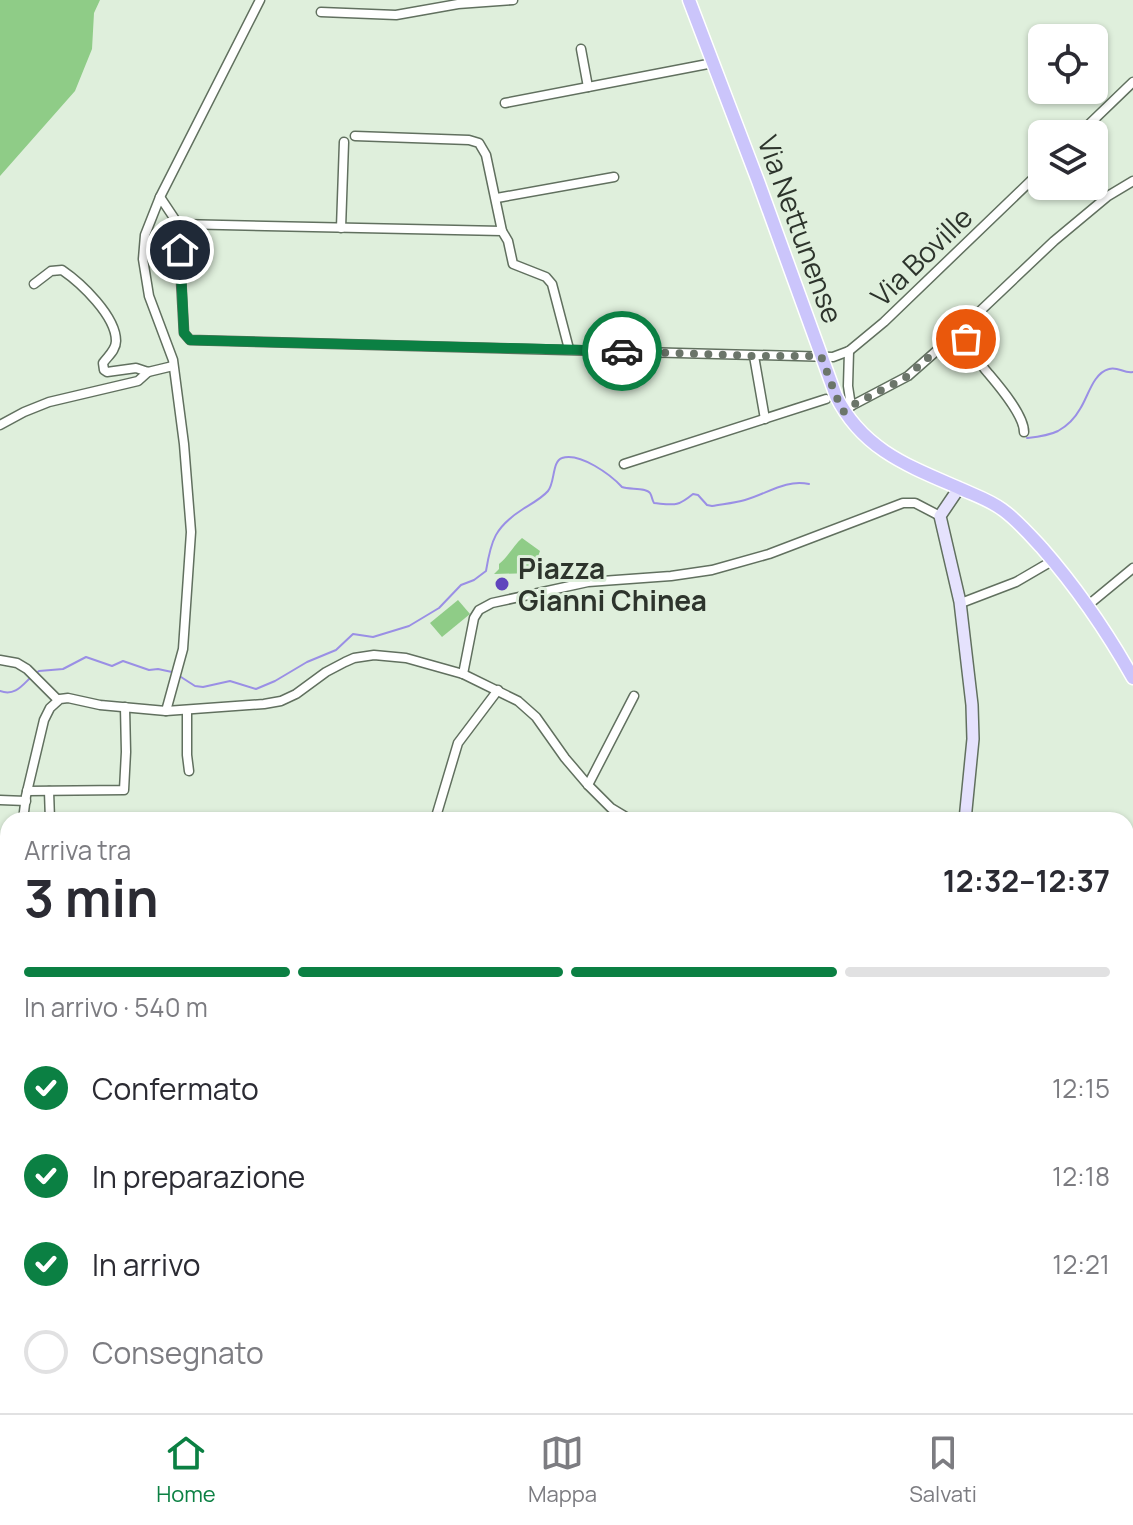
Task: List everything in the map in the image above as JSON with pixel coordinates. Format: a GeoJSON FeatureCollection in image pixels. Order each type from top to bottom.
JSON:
{"type":"FeatureCollection","features":[{"type":"Feature","properties":{"kind":"main road","name":"Via Nettunense"},"geometry":{"type":"LineString","coordinates":[[689,0],[836,396],[848,409],[859,431],[884,452],[1005,511],[1052,561],[1087,606],[1133,678]]}},
{"type":"Feature","properties":{"kind":"street"},"geometry":{"type":"LineString","coordinates":[[166,711],[185,630],[191,532],[171,351],[154,313],[143,259],[147,228],[260,0]]}},
{"type":"Feature","properties":{"kind":"street"},"geometry":{"type":"LineString","coordinates":[[321,12],[396,15],[458,4],[513,0]]}},
{"type":"Feature","properties":{"kind":"street"},"geometry":{"type":"LineString","coordinates":[[581,49],[588,87]]}},
{"type":"Feature","properties":{"kind":"street"},"geometry":{"type":"LineString","coordinates":[[505,103],[713,63]]}},
{"type":"Feature","properties":{"kind":"street"},"geometry":{"type":"LineString","coordinates":[[1094,120],[1133,82]]}},
{"type":"Feature","properties":{"kind":"street"},"geometry":{"type":"LineString","coordinates":[[355,136],[469,140],[481,144],[486,153],[502,231],[508,241],[513,264],[544,276],[551,282],[569,349]]}},
{"type":"Feature","properties":{"kind":"street"},"geometry":{"type":"LineString","coordinates":[[341,228],[344,142]]}},
{"type":"Feature","properties":{"kind":"street"},"geometry":{"type":"LineString","coordinates":[[497,198],[614,177]]}},
{"type":"Feature","properties":{"kind":"street"},"geometry":{"type":"LineString","coordinates":[[160,197],[178,224],[184,333],[190,340],[754,356],[836,356],[849,351],[848,409],[905,378],[1054,241],[1108,196],[1133,181]]}},
{"type":"Feature","properties":{"kind":"street","name":"Via Boville"},"geometry":{"type":"LineString","coordinates":[[849,351],[899,308],[1028,184]]}},
{"type":"Feature","properties":{"kind":"street"},"geometry":{"type":"LineString","coordinates":[[178,224],[502,231]]}},
{"type":"Feature","properties":{"kind":"street"},"geometry":{"type":"LineString","coordinates":[[34,284],[53,270],[66,272],[104,309],[111,320],[116,343],[103,363],[104,370],[111,373],[136,368],[148,372]]}},
{"type":"Feature","properties":{"kind":"street"},"geometry":{"type":"LineString","coordinates":[[958,332],[995,380],[1023,424],[1024,432]]}},
{"type":"Feature","properties":{"kind":"street"},"geometry":{"type":"LineString","coordinates":[[754,356],[765,419]]}},
{"type":"Feature","properties":{"kind":"street"},"geometry":{"type":"LineString","coordinates":[[0,425],[49,402],[138,381],[148,372],[173,366]]}},
{"type":"Feature","properties":{"kind":"street"},"geometry":{"type":"LineString","coordinates":[[624,464],[826,399]]}},
{"type":"Feature","properties":{"kind":"street"},"geometry":{"type":"LineString","coordinates":[[959,488],[940,516],[961,603],[973,718],[966,812]]}},
{"type":"Feature","properties":{"kind":"street"},"geometry":{"type":"LineString","coordinates":[[463,674],[474,618],[479,610],[492,603],[581,583],[712,570],[769,554],[903,503],[915,503],[940,516]]}},
{"type":"Feature","properties":{"kind":"street"},"geometry":{"type":"LineString","coordinates":[[961,603],[1016,582],[1052,561]]}},
{"type":"Feature","properties":{"kind":"street"},"geometry":{"type":"LineString","coordinates":[[1087,606],[1133,568]]}},
{"type":"Feature","properties":{"kind":"street"},"geometry":{"type":"LineString","coordinates":[[24,812],[44,720],[58,700],[68,698],[100,705],[166,711],[254,705],[281,701],[304,690],[334,667],[354,658],[370,656],[406,658],[463,674],[518,701],[531,712],[588,785],[619,812]]}},
{"type":"Feature","properties":{"kind":"street"},"geometry":{"type":"LineString","coordinates":[[0,660],[19,664],[58,700]]}},
{"type":"Feature","properties":{"kind":"street"},"geometry":{"type":"LineString","coordinates":[[437,812],[458,743],[498,690]]}},
{"type":"Feature","properties":{"kind":"street"},"geometry":{"type":"LineString","coordinates":[[588,785],[634,696]]}},
{"type":"Feature","properties":{"kind":"street"},"geometry":{"type":"LineString","coordinates":[[0,800],[49,791],[124,790],[125,707]]}},
{"type":"Feature","properties":{"kind":"street"},"geometry":{"type":"LineString","coordinates":[[187,710],[189,771]]}},
{"type":"Feature","properties":{"kind":"street"},"geometry":{"type":"LineString","coordinates":[[49,791],[50,812]]}},
{"type":"Feature","properties":{"kind":"street"},"geometry":{"type":"LineString","coordinates":[[0,1098],[0,1110]]}},
{"type":"Feature","properties":{"kind":"green space"},"geometry":{"type":"Polygon","coordinates":[[[0,0],[100,0],[94,13],[92,49],[75,91],[0,176],[0,0]]]}},
{"type":"Feature","properties":{"kind":"green space"},"geometry":{"type":"Polygon","coordinates":[[[957,336],[973,354],[959,361],[946,345],[957,336]]]}},
{"type":"Feature","properties":{"kind":"green space"},"geometry":{"type":"Polygon","coordinates":[[[522,538],[540,551],[532,573],[494,574],[499,564],[522,538]]]}},
{"type":"Feature","properties":{"kind":"green space"},"geometry":{"type":"Polygon","coordinates":[[[458,600],[470,614],[442,637],[430,623],[458,600]]]}},
{"type":"Feature","properties":{"kind":"waterway"},"geometry":{"type":"LineString","coordinates":[[1027,438],[1050,434],[1068,424],[1103,371],[1112,368],[1133,372]]}},
{"type":"Feature","properties":{"kind":"waterway"},"geometry":{"type":"LineString","coordinates":[[181,677],[195,686],[230,681],[256,689],[336,650],[353,634],[373,637],[409,626],[439,608],[461,585],[486,571],[500,528],[548,491],[557,463],[562,458],[586,461],[622,487],[648,491],[654,503],[675,504],[693,494],[712,506],[745,500],[784,485],[809,484]]}},
{"type":"Feature","properties":{"kind":"waterway"},"geometry":{"type":"LineString","coordinates":[[35,674],[63,669],[86,657],[112,666],[123,661],[149,670],[172,672]]}},
{"type":"Feature","properties":{"kind":"waterway"},"geometry":{"type":"LineString","coordinates":[[0,691],[13,691],[30,678]]}},
{"type":"Feature","properties":{"kind":"way so far"},"geometry":{"type":"LineString","coordinates":[[622,351],[821,356],[844,412],[905,378],[958,332],[966,339]]}},
{"type":"Feature","properties":{"kind":"place","name":"Piazza Gianni Chinea"},"geometry":{"type":"Point","coordinates":[502,584]}},
{"type":"Feature","properties":{"kind":"route"},"geometry":{"type":"LineString","coordinates":[[180,250],[184,333],[190,340],[622,351]]}}]}
